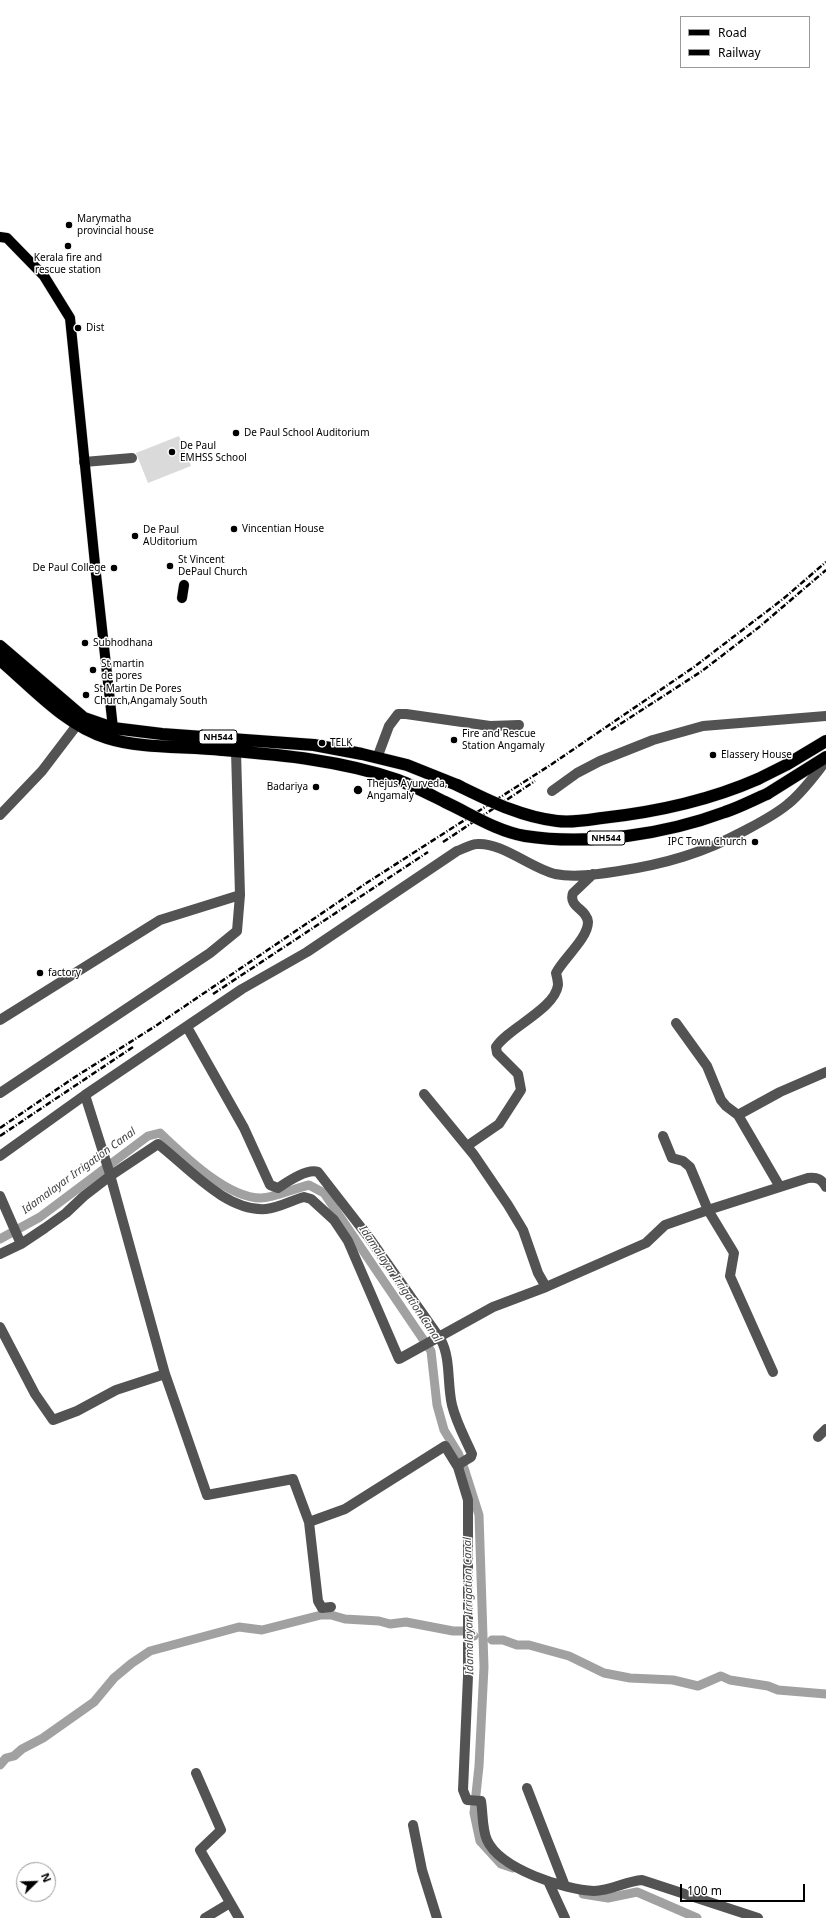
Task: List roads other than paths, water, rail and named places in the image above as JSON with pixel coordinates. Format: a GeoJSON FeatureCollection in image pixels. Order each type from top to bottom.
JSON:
{"type":"FeatureCollection","features":[{"type":"Feature","properties":{"kind":"highway","name":"NH544"},"geometry":{"type":"LineString","coordinates":[[0,646],[84,718],[113,728],[162,734],[292,742],[362,754],[407,765],[506,809],[536,818],[559,822],[658,811],[711,797],[758,779],[786,765],[826,741]]}},
{"type":"Feature","properties":{"kind":"highway","name":"NH544"},"geometry":{"type":"LineString","coordinates":[[0,660],[52,706],[77,725],[106,738],[141,744],[306,758],[361,770],[398,780],[480,820],[525,836],[562,839],[599,839],[654,832],[692,823],[726,812],[767,794],[826,757]]}},
{"type":"Feature","properties":{"kind":"highway"},"geometry":{"type":"LineString","coordinates":[[398,780],[407,765]]}},
{"type":"Feature","properties":{"kind":"main road"},"geometry":{"type":"LineString","coordinates":[[0,237],[7,238],[44,276],[70,318],[113,728],[106,738]]}},
{"type":"Feature","properties":{"kind":"main road"},"geometry":{"type":"LineString","coordinates":[[182,598],[184,584]]}},
{"type":"Feature","properties":{"kind":"street"},"geometry":{"type":"LineString","coordinates":[[84,462],[132,458]]}},
{"type":"Feature","properties":{"kind":"street"},"geometry":{"type":"LineString","coordinates":[[377,758],[389,726],[398,714],[490,726],[519,725]]}},
{"type":"Feature","properties":{"kind":"street"},"geometry":{"type":"LineString","coordinates":[[552,791],[600,761],[653,740],[703,726],[826,716]]}},
{"type":"Feature","properties":{"kind":"street"},"geometry":{"type":"LineString","coordinates":[[0,815],[42,771],[77,725]]}},
{"type":"Feature","properties":{"kind":"street"},"geometry":{"type":"LineString","coordinates":[[0,1093],[210,953],[237,931],[240,895],[236,751]]}},
{"type":"Feature","properties":{"kind":"street"},"geometry":{"type":"LineString","coordinates":[[0,1156],[85,1095],[242,989],[307,952],[457,851],[476,844],[494,847],[542,870],[557,874],[592,874],[644,867],[681,859],[723,842],[764,821],[788,804],[826,761]]}},
{"type":"Feature","properties":{"kind":"street"},"geometry":{"type":"LineString","coordinates":[[467,1146],[499,1124],[521,1090],[518,1074],[497,1053],[496,1047],[500,1041],[526,1021],[555,993],[558,984],[556,973],[583,936],[587,928],[588,920],[586,915],[574,904],[572,896],[573,892],[592,874]]}},
{"type":"Feature","properties":{"kind":"street"},"geometry":{"type":"LineString","coordinates":[[0,1020],[160,920],[240,895]]}},
{"type":"Feature","properties":{"kind":"street"},"geometry":{"type":"LineString","coordinates":[[676,1023],[707,1066],[726,1106],[738,1115],[780,1187]]}},
{"type":"Feature","properties":{"kind":"street"},"geometry":{"type":"LineString","coordinates":[[187,1027],[244,1128],[270,1185],[278,1188],[307,1172],[314,1170],[318,1172],[370,1239],[443,1344],[455,1417],[472,1454],[462,1463]]}},
{"type":"Feature","properties":{"kind":"street"},"geometry":{"type":"LineString","coordinates":[[738,1115],[780,1092],[826,1072]]}},
{"type":"Feature","properties":{"kind":"street"},"geometry":{"type":"LineString","coordinates":[[424,1094],[467,1146],[508,1205],[523,1230],[538,1273],[546,1287]]}},
{"type":"Feature","properties":{"kind":"street"},"geometry":{"type":"LineString","coordinates":[[85,1095],[102,1153],[110,1173],[165,1374],[207,1495],[293,1479],[309,1522],[318,1600],[322,1608],[331,1607]]}},
{"type":"Feature","properties":{"kind":"street"},"geometry":{"type":"LineString","coordinates":[[663,1136],[672,1158],[683,1161],[690,1167],[708,1210],[734,1253],[730,1276],[773,1372]]}},
{"type":"Feature","properties":{"kind":"street"},"geometry":{"type":"LineString","coordinates":[[0,1254],[21,1244],[66,1213],[110,1173],[158,1144],[196,1177],[245,1208],[268,1209],[304,1197],[311,1199],[334,1220],[348,1241],[399,1359],[493,1307],[546,1287],[646,1243],[665,1225],[800,1180],[816,1177],[821,1180],[826,1187]]}},
{"type":"Feature","properties":{"kind":"street"},"geometry":{"type":"LineString","coordinates":[[0,1196],[21,1244]]}},
{"type":"Feature","properties":{"kind":"street"},"geometry":{"type":"LineString","coordinates":[[0,1327],[35,1394],[53,1420],[77,1411],[116,1390],[165,1374]]}},
{"type":"Feature","properties":{"kind":"street"},"geometry":{"type":"LineString","coordinates":[[818,1437],[826,1429]]}},
{"type":"Feature","properties":{"kind":"street"},"geometry":{"type":"LineString","coordinates":[[309,1522],[345,1509],[445,1446],[462,1463],[468,1500],[469,1625],[463,1790],[464,1796],[469,1800],[481,1801],[486,1837],[489,1844],[512,1865],[532,1876],[565,1886],[601,1890],[632,1881],[642,1880],[758,1918]]}},
{"type":"Feature","properties":{"kind":"street"},"geometry":{"type":"LineString","coordinates":[[196,1773],[221,1830],[200,1850],[239,1918]]}},
{"type":"Feature","properties":{"kind":"street"},"geometry":{"type":"LineString","coordinates":[[527,1788],[565,1886]]}},
{"type":"Feature","properties":{"kind":"street"},"geometry":{"type":"LineString","coordinates":[[413,1825],[422,1870],[437,1918]]}},
{"type":"Feature","properties":{"kind":"street"},"geometry":{"type":"LineString","coordinates":[[548,1881],[565,1918]]}},
{"type":"Feature","properties":{"kind":"street"},"geometry":{"type":"LineString","coordinates":[[205,1918],[230,1902]]}},
{"type":"Feature","properties":{"kind":"waterway","name":"Idamalayar Irrigation Canal"},"geometry":{"type":"LineString","coordinates":[[0,1239],[40,1217],[148,1136],[160,1133],[206,1174],[234,1191],[248,1196],[266,1198],[309,1185],[324,1193],[431,1351],[437,1405],[444,1430],[458,1453],[479,1515],[484,1667],[479,1766],[474,1813],[480,1841],[501,1864],[513,1868]]}},
{"type":"Feature","properties":{"kind":"waterway"},"geometry":{"type":"LineString","coordinates":[[0,1765],[6,1758],[14,1756],[22,1749],[43,1738],[94,1702],[114,1678],[132,1663],[150,1651],[239,1627],[262,1630],[321,1615],[331,1615],[345,1619],[379,1621],[390,1624],[406,1622],[453,1631],[469,1631],[474,1636]]}},
{"type":"Feature","properties":{"kind":"waterway"},"geometry":{"type":"LineString","coordinates":[[492,1640],[503,1640],[517,1645],[529,1645],[569,1656],[604,1673],[630,1678],[673,1680],[698,1686],[721,1676],[730,1680],[768,1686],[778,1690],[826,1694]]}},
{"type":"Feature","properties":{"kind":"waterway","name":"Idamalayar Irrigation Canal"},"geometry":{"type":"LineString","coordinates":[[583,1894],[608,1898],[637,1892],[697,1918]]}},
{"type":"Feature","properties":{"kind":"railway"},"geometry":{"type":"LineString","coordinates":[[0,1128],[75,1077],[154,1027],[368,882],[552,764],[694,667],[783,599],[826,562]]}},
{"type":"Feature","properties":{"kind":"railway"},"geometry":{"type":"LineString","coordinates":[[611,730],[702,671],[758,628],[826,570]]}},
{"type":"Feature","properties":{"kind":"railway"},"geometry":{"type":"LineString","coordinates":[[443,842],[535,781]]}},
{"type":"Feature","properties":{"kind":"railway"},"geometry":{"type":"LineString","coordinates":[[213,994],[428,852]]}},
{"type":"Feature","properties":{"kind":"railway"},"geometry":{"type":"LineString","coordinates":[[0,1136],[133,1047]]}},
{"type":"Feature","properties":{"kind":"place","name":"Marymatha provincial house"},"geometry":{"type":"Point","coordinates":[69,225]}},
{"type":"Feature","properties":{"kind":"place","name":"Kerala fire and rescue station"},"geometry":{"type":"Point","coordinates":[68,246]}},
{"type":"Feature","properties":{"kind":"place","name":"Dist"},"geometry":{"type":"Point","coordinates":[78,328]}},
{"type":"Feature","properties":{"kind":"place","name":"De Paul School Auditorium"},"geometry":{"type":"Point","coordinates":[236,433]}},
{"type":"Feature","properties":{"kind":"place","name":"De Paul EMHSS School"},"geometry":{"type":"Point","coordinates":[172,452]}},
{"type":"Feature","properties":{"kind":"place","name":"Vincentian House"},"geometry":{"type":"Point","coordinates":[234,529]}},
{"type":"Feature","properties":{"kind":"place","name":"De Paul AUditorium"},"geometry":{"type":"Point","coordinates":[135,536]}},
{"type":"Feature","properties":{"kind":"place","name":"St Vincent DePaul Church"},"geometry":{"type":"Point","coordinates":[170,566]}},
{"type":"Feature","properties":{"kind":"place","name":"De Paul College"},"geometry":{"type":"Point","coordinates":[114,568]}},
{"type":"Feature","properties":{"kind":"place","name":"Subhodhana"},"geometry":{"type":"Point","coordinates":[85,643]}},
{"type":"Feature","properties":{"kind":"place","name":"St martin de pores"},"geometry":{"type":"Point","coordinates":[93,670]}},
{"type":"Feature","properties":{"kind":"place","name":"St Martin De Pores Church,Angamaly South"},"geometry":{"type":"Point","coordinates":[86,695]}},
{"type":"Feature","properties":{"kind":"place","name":"Fire and Rescue Station Angamaly"},"geometry":{"type":"Point","coordinates":[454,740]}},
{"type":"Feature","properties":{"kind":"place","name":"TELK"},"geometry":{"type":"Point","coordinates":[322,743]}},
{"type":"Feature","properties":{"kind":"place","name":"Elassery House"},"geometry":{"type":"Point","coordinates":[713,755]}},
{"type":"Feature","properties":{"kind":"place","name":"Badariya"},"geometry":{"type":"Point","coordinates":[316,787]}},
{"type":"Feature","properties":{"kind":"place","name":"Thejus Ayurveda, Angamaly"},"geometry":{"type":"Point","coordinates":[358,790]}},
{"type":"Feature","properties":{"kind":"place","name":"IPC Town Church"},"geometry":{"type":"Point","coordinates":[755,842]}},
{"type":"Feature","properties":{"kind":"place","name":"factory"},"geometry":{"type":"Point","coordinates":[40,973]}}]}
